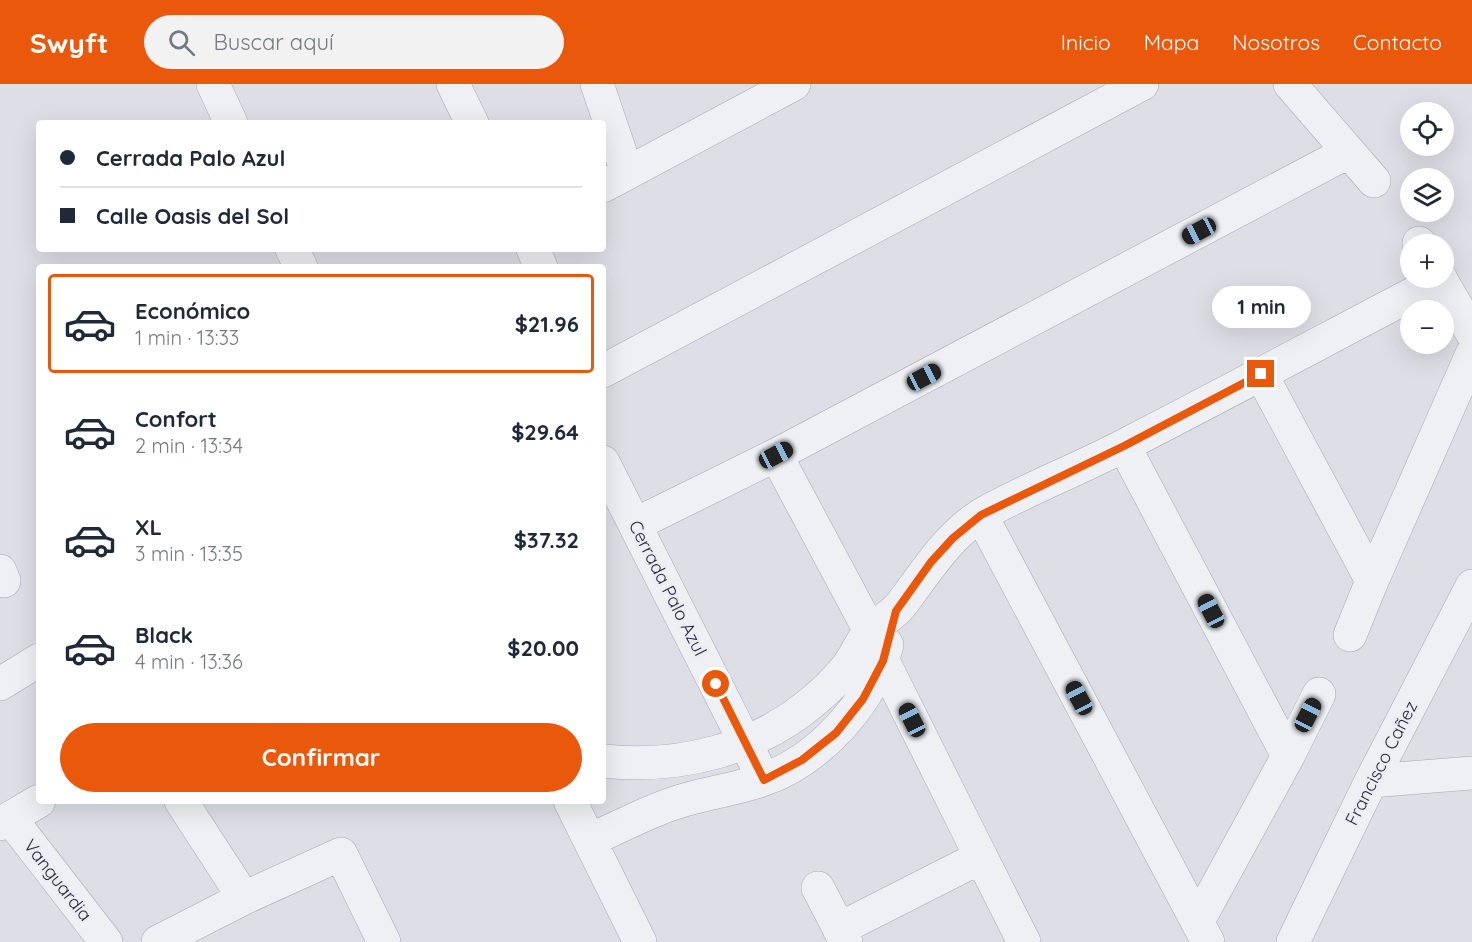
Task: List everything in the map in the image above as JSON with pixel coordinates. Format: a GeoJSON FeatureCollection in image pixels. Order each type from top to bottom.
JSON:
{"type":"FeatureCollection","features":[{"type":"Feature","properties":{"kind":"street"},"geometry":{"type":"LineString","coordinates":[[213,84],[230,120]]}},
{"type":"Feature","properties":{"kind":"street"},"geometry":{"type":"LineString","coordinates":[[453,84],[471,120]]}},
{"type":"Feature","properties":{"kind":"street"},"geometry":{"type":"LineString","coordinates":[[597,84],[604,120]]}},
{"type":"Feature","properties":{"kind":"street"},"geometry":{"type":"LineString","coordinates":[[606,132],[615,179],[762,91],[794,84]]}},
{"type":"Feature","properties":{"kind":"street"},"geometry":{"type":"LineString","coordinates":[[606,369],[1142,84]]}},
{"type":"Feature","properties":{"kind":"street"},"geometry":{"type":"LineString","coordinates":[[1290,84],[1374,181]]}},
{"type":"Feature","properties":{"kind":"street"},"geometry":{"type":"LineString","coordinates":[[636,524],[776,455],[1348,152]]}},
{"type":"Feature","properties":{"kind":"street"},"geometry":{"type":"LineString","coordinates":[[606,761],[665,762],[702,756],[746,743],[784,723],[818,698],[847,667],[870,631],[896,611],[938,554],[981,515],[1124,446],[1421,288]]}},
{"type":"Feature","properties":{"kind":"street"},"geometry":{"type":"LineString","coordinates":[[1446,288],[1472,333]]}},
{"type":"Feature","properties":{"kind":"street"},"geometry":{"type":"LineString","coordinates":[[1350,635],[1472,354]]}},
{"type":"Feature","properties":{"kind":"street"},"geometry":{"type":"LineString","coordinates":[[1261,374],[1372,581]]}},
{"type":"Feature","properties":{"kind":"street"},"geometry":{"type":"LineString","coordinates":[[1124,446],[1287,756]]}},
{"type":"Feature","properties":{"kind":"street"},"geometry":{"type":"LineString","coordinates":[[776,455],[870,631],[1024,942]]}},
{"type":"Feature","properties":{"kind":"street","name":"Cerrada Palo Azul"},"geometry":{"type":"LineString","coordinates":[[606,468],[764,780]]}},
{"type":"Feature","properties":{"kind":"street"},"geometry":{"type":"LineString","coordinates":[[981,515],[1203,932]]}},
{"type":"Feature","properties":{"kind":"street","name":"Francisco Cañez"},"geometry":{"type":"LineString","coordinates":[[1293,942],[1371,781],[1472,586]]}},
{"type":"Feature","properties":{"kind":"street"},"geometry":{"type":"LineString","coordinates":[[590,840],[677,802],[764,780],[802,760],[836,733],[863,699],[883,661],[896,611]]}},
{"type":"Feature","properties":{"kind":"street"},"geometry":{"type":"LineString","coordinates":[[0,684],[36,662]]}},
{"type":"Feature","properties":{"kind":"street"},"geometry":{"type":"LineString","coordinates":[[1203,932],[1319,694]]}},
{"type":"Feature","properties":{"kind":"street"},"geometry":{"type":"LineString","coordinates":[[665,762],[677,802]]}},
{"type":"Feature","properties":{"kind":"street"},"geometry":{"type":"LineString","coordinates":[[1371,781],[1472,773]]}},
{"type":"Feature","properties":{"kind":"street"},"geometry":{"type":"LineString","coordinates":[[5,821],[36,803]]}},
{"type":"Feature","properties":{"kind":"street"},"geometry":{"type":"LineString","coordinates":[[183,804],[244,898]]}},
{"type":"Feature","properties":{"kind":"street"},"geometry":{"type":"LineString","coordinates":[[572,804],[640,942]]}},
{"type":"Feature","properties":{"kind":"street","name":"Vanguardia"},"geometry":{"type":"LineString","coordinates":[[5,821],[106,942]]}},
{"type":"Feature","properties":{"kind":"street"},"geometry":{"type":"LineString","coordinates":[[158,942],[244,898],[341,854],[384,942]]}},
{"type":"Feature","properties":{"kind":"street"},"geometry":{"type":"LineString","coordinates":[[818,888],[842,936],[981,857]]}},
{"type":"Feature","properties":{"kind":"route"},"geometry":{"type":"LineString","coordinates":[[716,684],[764,780],[802,760],[836,733],[863,699],[883,661],[896,611],[931,562],[953,538],[981,515],[1124,446],[1261,374]]}}]}
